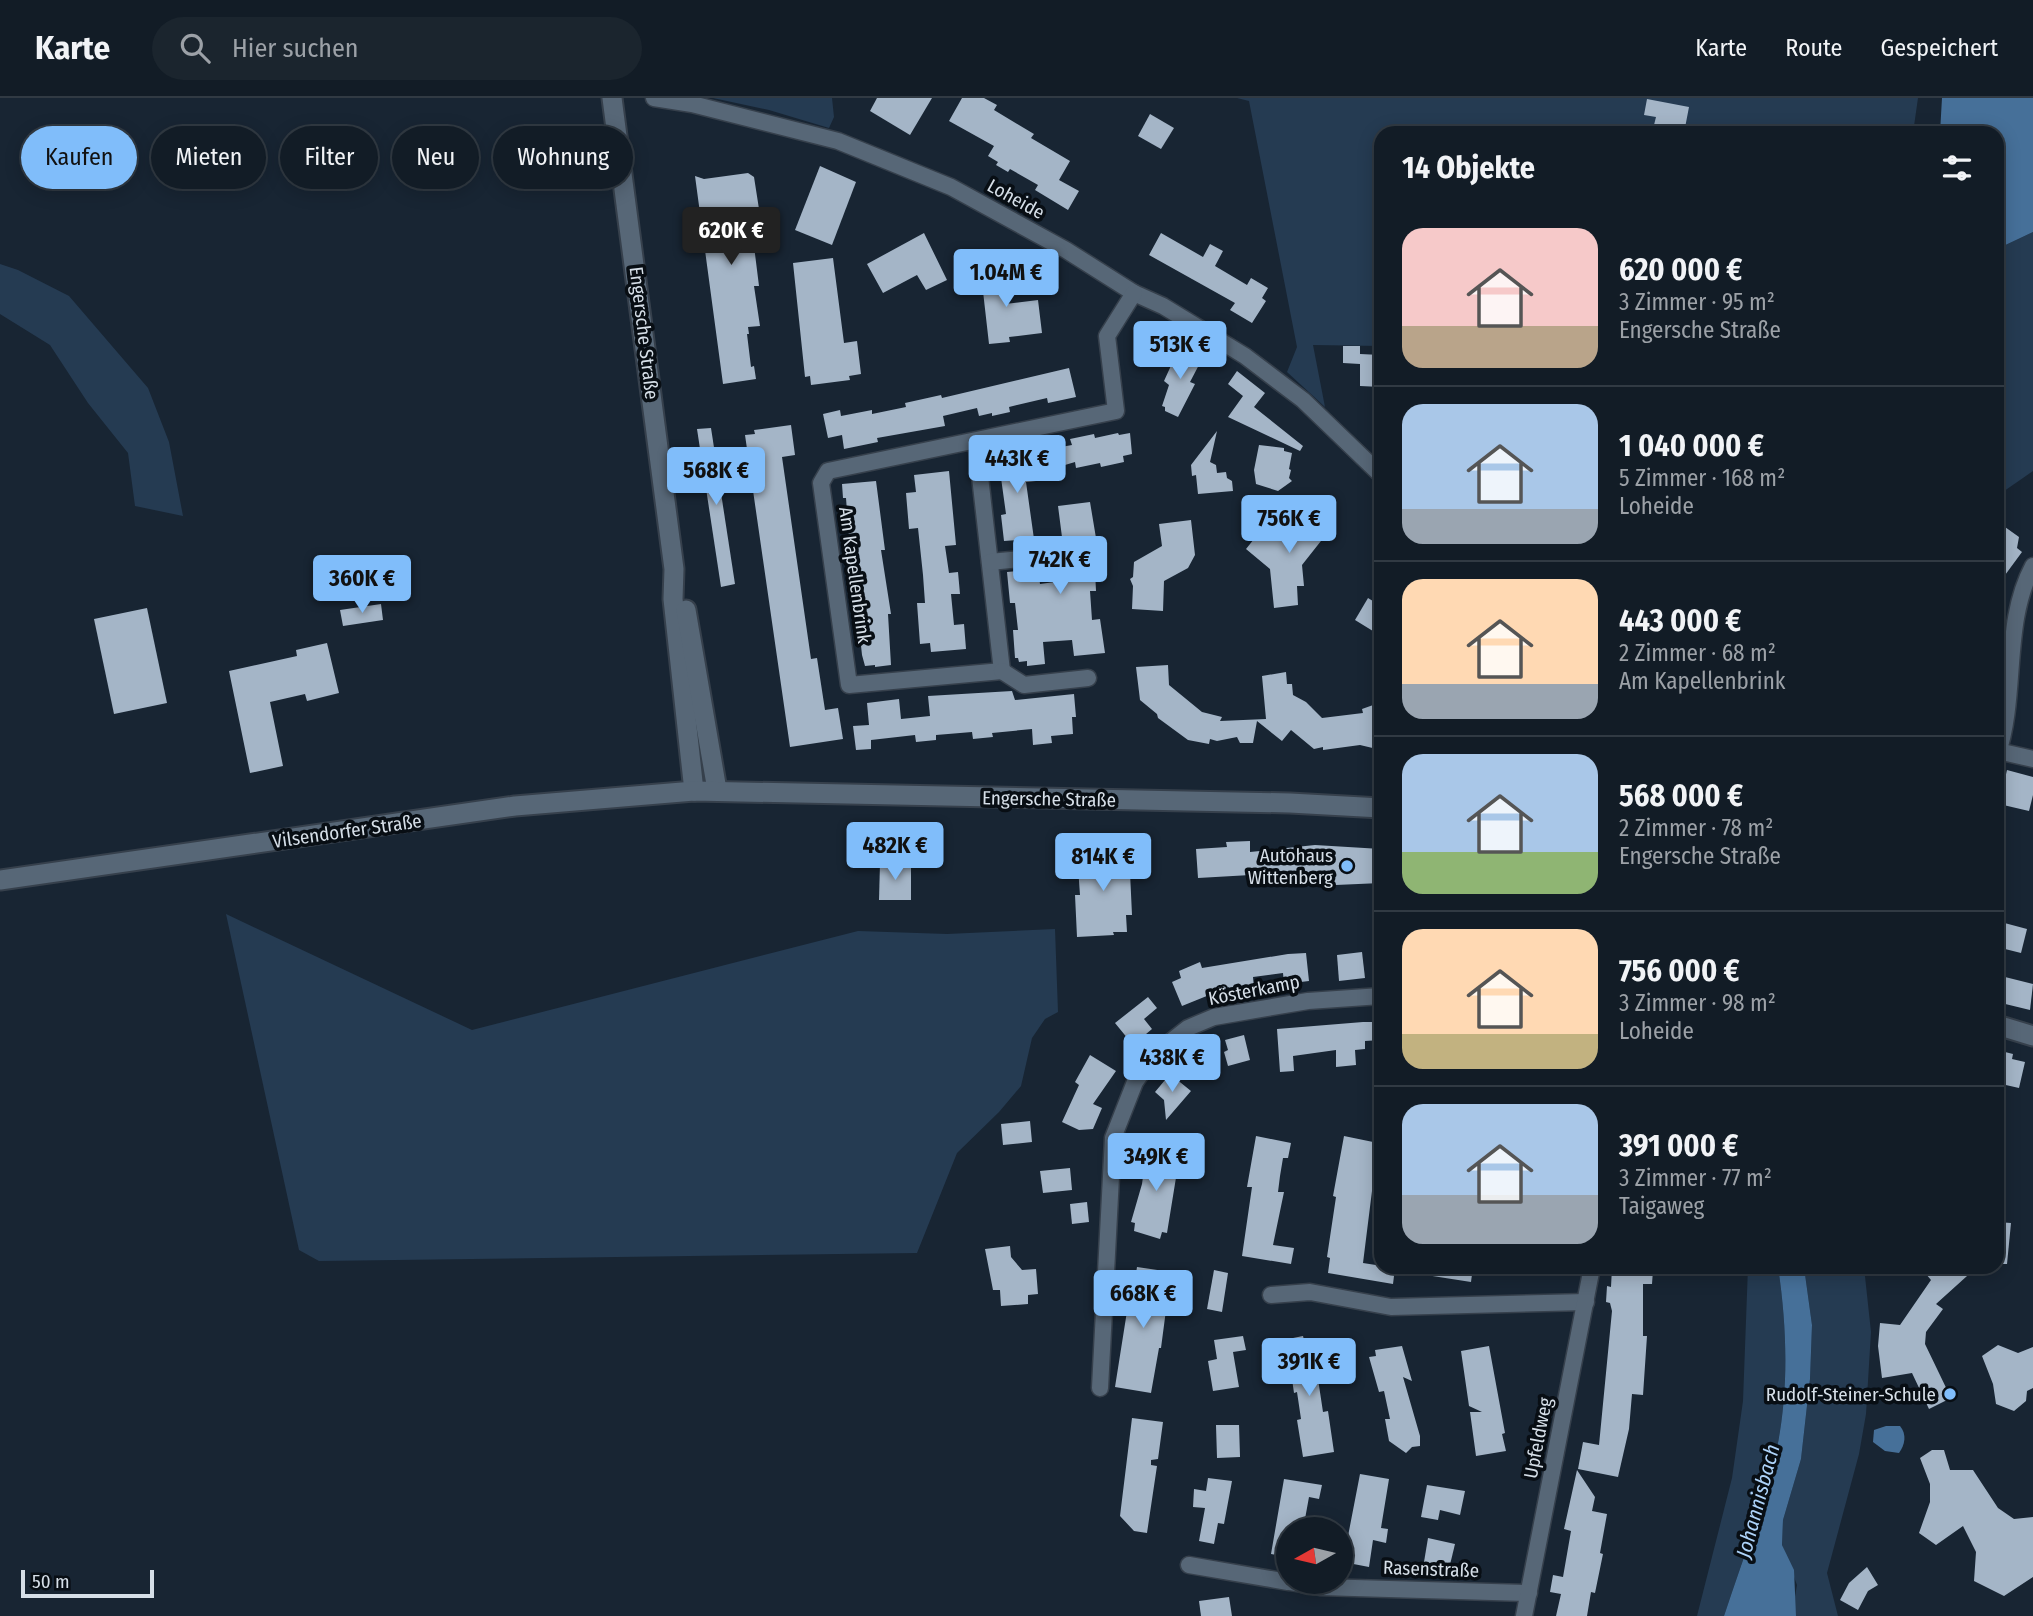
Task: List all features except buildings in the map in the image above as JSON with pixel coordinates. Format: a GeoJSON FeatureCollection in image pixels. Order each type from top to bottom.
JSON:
{"type":"FeatureCollection","features":[{"type":"Feature","properties":{"kind":"main road","name":"Engersche Straße"},"geometry":{"type":"LineString","coordinates":[[612,98],[674,569],[673,599],[694,791],[1374,808]]}},
{"type":"Feature","properties":{"kind":"main road","name":"Engersche Straße"},"geometry":{"type":"LineString","coordinates":[[674,569],[684,597],[717,790]]}},
{"type":"Feature","properties":{"kind":"main road","name":"Vilsendorfer Straße"},"geometry":{"type":"LineString","coordinates":[[0,880],[515,806],[694,791]]}},
{"type":"Feature","properties":{"kind":"main road"},"geometry":{"type":"LineString","coordinates":[[2004,1027],[2033,1036]]}},
{"type":"Feature","properties":{"kind":"street","name":"Loheide"},"geometry":{"type":"LineString","coordinates":[[654,98],[692,104],[838,141],[951,187],[1066,250],[1134,293],[1184,318],[1254,363],[1303,400],[1374,468]]}},
{"type":"Feature","properties":{"kind":"street","name":"Am Kapellenbrink"},"geometry":{"type":"LineString","coordinates":[[1088,678],[1024,685],[1002,671],[849,685],[821,484],[828,471],[1116,411],[1107,336],[1134,293]]}},
{"type":"Feature","properties":{"kind":"street"},"geometry":{"type":"LineString","coordinates":[[976,441],[1002,671]]}},
{"type":"Feature","properties":{"kind":"street"},"geometry":{"type":"LineString","coordinates":[[990,562],[1061,555]]}},
{"type":"Feature","properties":{"kind":"street"},"geometry":{"type":"LineString","coordinates":[[2004,727],[2018,609],[2023,585],[2033,566]]}},
{"type":"Feature","properties":{"kind":"street"},"geometry":{"type":"LineString","coordinates":[[2004,754],[2033,759]]}},
{"type":"Feature","properties":{"kind":"street","name":"Kösterkamp"},"geometry":{"type":"LineString","coordinates":[[1100,1388],[1114,1138],[1135,1082],[1155,1055],[1188,1027],[1214,1017],[1308,1001],[1374,996]]}},
{"type":"Feature","properties":{"kind":"street","name":"Upfeldweg"},"geometry":{"type":"LineString","coordinates":[[1524,1616],[1591,1274]]}},
{"type":"Feature","properties":{"kind":"street"},"geometry":{"type":"LineString","coordinates":[[1271,1295],[1310,1292],[1391,1307],[1586,1302]]}},
{"type":"Feature","properties":{"kind":"street","name":"Rasenstraße"},"geometry":{"type":"LineString","coordinates":[[1189,1565],[1276,1580]]}},
{"type":"Feature","properties":{"kind":"street","name":"Rasenstraße"},"geometry":{"type":"LineString","coordinates":[[1353,1588],[1530,1593]]}},
{"type":"Feature","properties":{"kind":"shaded area"},"geometry":{"type":"Polygon","coordinates":[[[713,98],[832,98],[834,117],[829,128],[769,110],[713,98]]]}},
{"type":"Feature","properties":{"kind":"shaded area"},"geometry":{"type":"Polygon","coordinates":[[[1237,98],[1918,98],[1914,126],[1374,126],[1374,346],[1313,345],[1325,407],[1287,372],[1297,347],[1249,101],[1237,98]]]}},
{"type":"Feature","properties":{"kind":"shaded area"},"geometry":{"type":"Polygon","coordinates":[[[1942,98],[2033,98],[2033,232],[2004,246],[2004,126],[1940,126],[1942,98]]]}},
{"type":"Feature","properties":{"kind":"shaded area"},"geometry":{"type":"Polygon","coordinates":[[[2033,232],[2033,471],[2004,491],[2004,246],[2033,232]]]}},
{"type":"Feature","properties":{"kind":"shaded area"},"geometry":{"type":"Polygon","coordinates":[[[0,264],[18,270],[69,296],[148,388],[169,442],[183,516],[135,506],[128,453],[88,403],[50,345],[0,314],[0,264]]]}},
{"type":"Feature","properties":{"kind":"shaded area"},"geometry":{"type":"Polygon","coordinates":[[[226,914],[472,1030],[858,931],[947,934],[1055,929],[1058,1012],[1045,1019],[1032,1038],[1021,1086],[957,1153],[917,1253],[319,1261],[299,1250],[226,914]]]}},
{"type":"Feature","properties":{"kind":"shaded area"},"geometry":{"type":"Polygon","coordinates":[[[1748,1274],[1779,1274],[1785,1380],[1777,1448],[1766,1491],[1724,1616],[1697,1616],[1732,1478],[1743,1401],[1748,1274]]]}},
{"type":"Feature","properties":{"kind":"shaded area"},"geometry":{"type":"Polygon","coordinates":[[[1779,1274],[1805,1274],[1812,1325],[1810,1379],[1801,1459],[1783,1520],[1782,1545],[1794,1570],[1796,1616],[1724,1616],[1766,1491],[1777,1448],[1785,1380],[1779,1274]]]}},
{"type":"Feature","properties":{"kind":"shaded area"},"geometry":{"type":"Polygon","coordinates":[[[1805,1274],[1865,1274],[1871,1332],[1866,1414],[1859,1454],[1827,1573],[1838,1616],[1796,1616],[1794,1602],[1797,1585],[1782,1545],[1783,1520],[1801,1459],[1810,1379],[1812,1325],[1805,1274]]]}},
{"type":"Feature","properties":{"kind":"shaded area"},"geometry":{"type":"Polygon","coordinates":[[[1886,1426],[1900,1426],[1904,1432],[1903,1447],[1899,1453],[1885,1451],[1873,1442],[1874,1430],[1886,1426]]]}},
{"type":"Feature","properties":{"kind":"place","name":"Autohaus Wittenberg"},"geometry":{"type":"Point","coordinates":[1347,866]}},
{"type":"Feature","properties":{"kind":"place","name":"Rudolf-Steiner-Schule"},"geometry":{"type":"Point","coordinates":[1950,1394]}},
{"type":"Feature","properties":{"kind":"water label","name":"Johannisbach"},"geometry":{"type":"Point","coordinates":[1758,1501]}}]}
